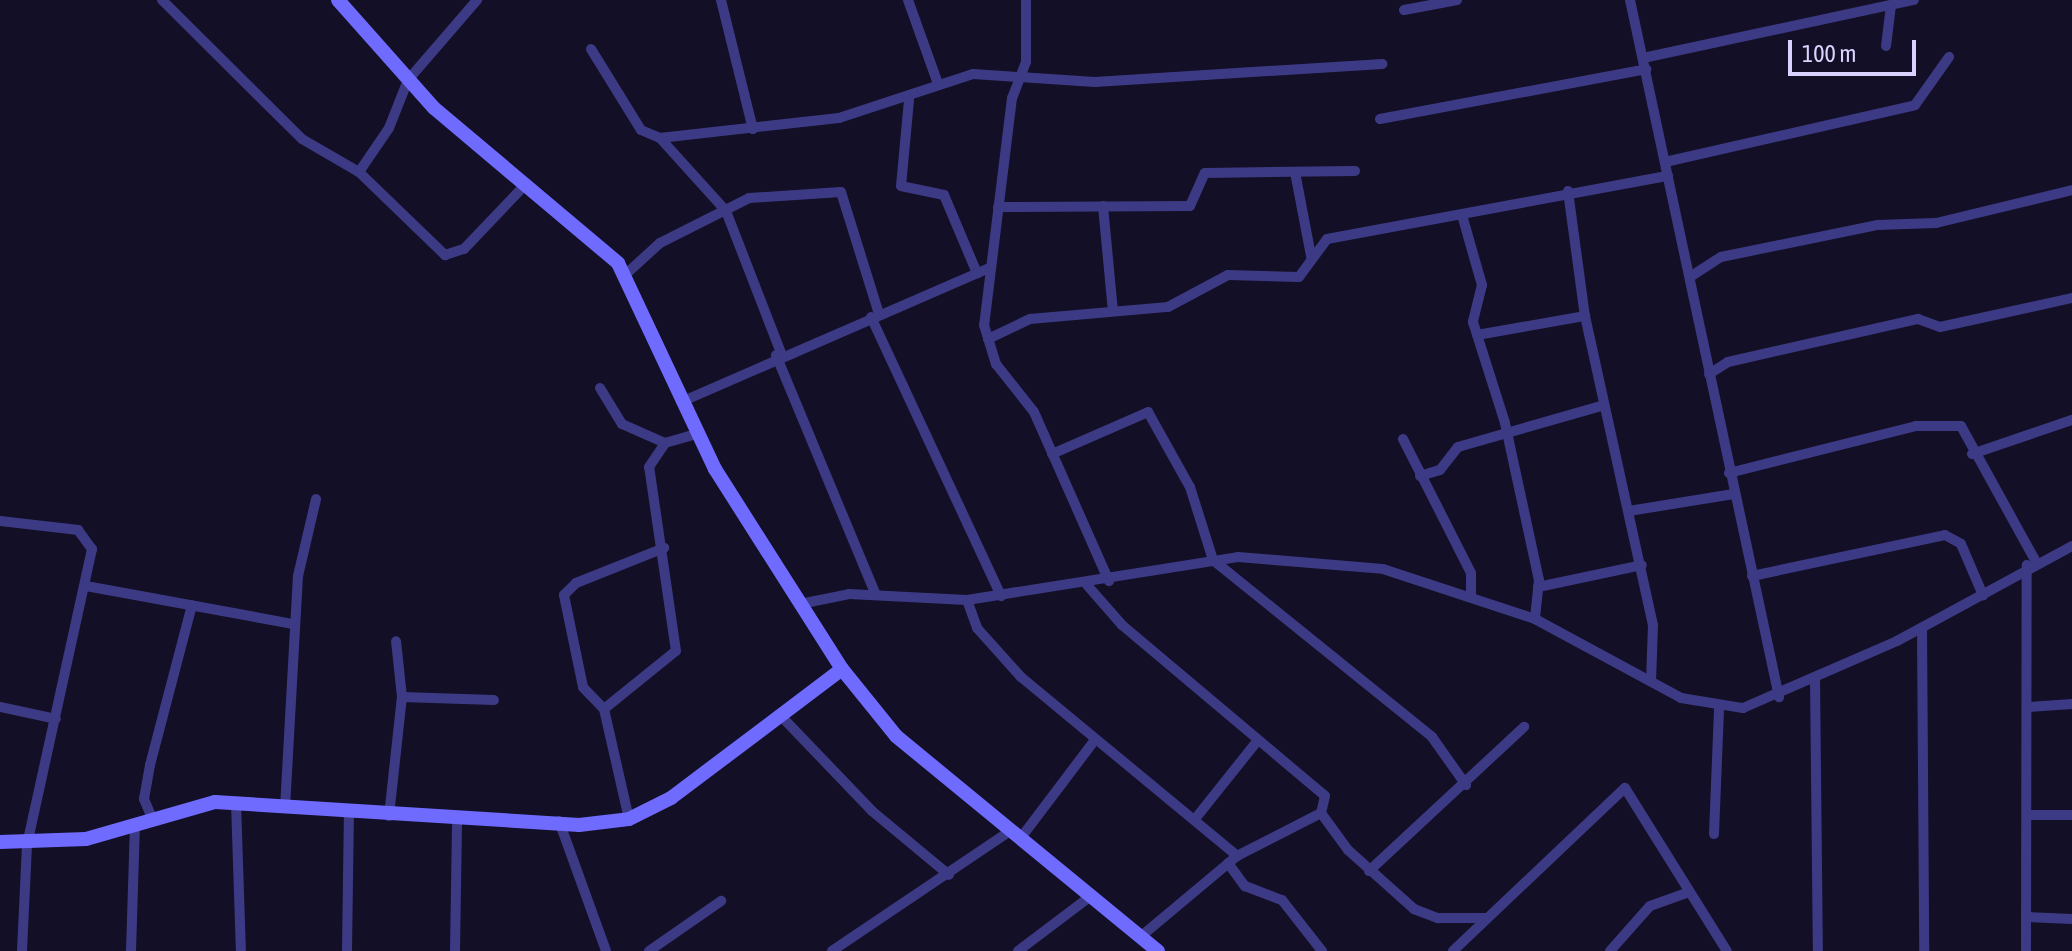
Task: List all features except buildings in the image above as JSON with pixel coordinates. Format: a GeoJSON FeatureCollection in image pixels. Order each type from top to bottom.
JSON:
{"type":"FeatureCollection","features":[{"type":"Feature","properties":{"kind":"street"},"geometry":{"type":"LineString","coordinates":[[162,0],[302,139],[359,172],[445,255],[464,249],[524,186]]}},
{"type":"Feature","properties":{"kind":"street"},"geometry":{"type":"LineString","coordinates":[[338,0],[408,80],[626,274],[697,434],[842,669],[915,756],[1158,951]]}},
{"type":"Feature","properties":{"kind":"street"},"geometry":{"type":"LineString","coordinates":[[359,172],[389,128],[408,80],[477,0]]}},
{"type":"Feature","properties":{"kind":"street"},"geometry":{"type":"LineString","coordinates":[[721,0],[753,129]]}},
{"type":"Feature","properties":{"kind":"street"},"geometry":{"type":"LineString","coordinates":[[908,0],[938,84]]}},
{"type":"Feature","properties":{"kind":"street"},"geometry":{"type":"LineString","coordinates":[[1026,0],[1022,78],[1012,98],[991,267],[983,302],[988,339],[996,364],[1034,412],[1109,581]]}},
{"type":"Feature","properties":{"kind":"street"},"geometry":{"type":"LineString","coordinates":[[1404,10],[1457,0]]}},
{"type":"Feature","properties":{"kind":"street"},"geometry":{"type":"LineString","coordinates":[[1630,0],[1779,697]]}},
{"type":"Feature","properties":{"kind":"street"},"geometry":{"type":"LineString","coordinates":[[1380,119],[1644,64],[1914,0]]}},
{"type":"Feature","properties":{"kind":"street"},"geometry":{"type":"LineString","coordinates":[[1886,46],[1891,5]]}},
{"type":"Feature","properties":{"kind":"street"},"geometry":{"type":"LineString","coordinates":[[591,49],[641,130],[660,138],[726,211],[778,354],[876,595]]}},
{"type":"Feature","properties":{"kind":"street"},"geometry":{"type":"LineString","coordinates":[[1665,162],[1915,105],[1949,57]]}},
{"type":"Feature","properties":{"kind":"street"},"geometry":{"type":"LineString","coordinates":[[660,138],[753,129],[909,100],[938,84],[973,74],[1095,82],[1382,64]]}},
{"type":"Feature","properties":{"kind":"street"},"geometry":{"type":"LineString","coordinates":[[909,100],[901,186],[944,195],[977,273]]}},
{"type":"Feature","properties":{"kind":"street"},"geometry":{"type":"LineString","coordinates":[[671,149],[676,136]]}},
{"type":"Feature","properties":{"kind":"street"},"geometry":{"type":"LineString","coordinates":[[998,207],[1190,206],[1201,179],[1216,171],[1355,171]]}},
{"type":"Feature","properties":{"kind":"street"},"geometry":{"type":"LineString","coordinates":[[1295,172],[1312,259]]}},
{"type":"Feature","properties":{"kind":"street"},"geometry":{"type":"LineString","coordinates":[[988,339],[1030,319],[1168,307],[1228,275],[1299,277],[1327,239],[1462,215],[1568,191],[1668,176]]}},
{"type":"Feature","properties":{"kind":"street"},"geometry":{"type":"LineString","coordinates":[[1690,277],[1721,257],[1751,250],[1877,225],[1936,223],[2072,190]]}},
{"type":"Feature","properties":{"kind":"street"},"geometry":{"type":"LineString","coordinates":[[1568,191],[1585,316],[1642,565],[1657,653],[1651,681]]}},
{"type":"Feature","properties":{"kind":"street"},"geometry":{"type":"LineString","coordinates":[[626,274],[660,243],[726,211],[769,195],[841,192],[875,315],[1001,596]]}},
{"type":"Feature","properties":{"kind":"street"},"geometry":{"type":"LineString","coordinates":[[1103,206],[1113,311]]}},
{"type":"Feature","properties":{"kind":"street"},"geometry":{"type":"LineString","coordinates":[[1462,215],[1482,285],[1477,335],[1508,434],[1538,587],[1535,619]]}},
{"type":"Feature","properties":{"kind":"street"},"geometry":{"type":"LineString","coordinates":[[681,402],[778,354],[991,267]]}},
{"type":"Feature","properties":{"kind":"street"},"geometry":{"type":"LineString","coordinates":[[1709,374],[1728,362],[1918,319],[1940,327],[2072,298]]}},
{"type":"Feature","properties":{"kind":"street"},"geometry":{"type":"LineString","coordinates":[[1477,335],[1585,316]]}},
{"type":"Feature","properties":{"kind":"street"},"geometry":{"type":"LineString","coordinates":[[600,388],[622,424],[665,443],[697,434]]}},
{"type":"Feature","properties":{"kind":"street"},"geometry":{"type":"LineString","coordinates":[[1420,476],[1440,470],[1458,447],[1604,405]]}},
{"type":"Feature","properties":{"kind":"street"},"geometry":{"type":"LineString","coordinates":[[1052,454],[1148,412],[1190,487],[1213,560],[1432,737],[1466,785]]}},
{"type":"Feature","properties":{"kind":"street"},"geometry":{"type":"LineString","coordinates":[[1972,454],[2072,420]]}},
{"type":"Feature","properties":{"kind":"street"},"geometry":{"type":"LineString","coordinates":[[1729,473],[1916,426],[1961,426],[1972,454],[2031,562],[2026,951]]}},
{"type":"Feature","properties":{"kind":"street"},"geometry":{"type":"LineString","coordinates":[[1403,439],[1471,573],[1471,595]]}},
{"type":"Feature","properties":{"kind":"street"},"geometry":{"type":"LineString","coordinates":[[604,709],[676,651],[664,548],[649,467],[665,443]]}},
{"type":"Feature","properties":{"kind":"street"},"geometry":{"type":"LineString","coordinates":[[1629,511],[1734,494]]}},
{"type":"Feature","properties":{"kind":"street"},"geometry":{"type":"LineString","coordinates":[[285,808],[294,624],[316,499]]}},
{"type":"Feature","properties":{"kind":"street"},"geometry":{"type":"LineString","coordinates":[[0,521],[85,533],[92,549],[27,845],[22,951]]}},
{"type":"Feature","properties":{"kind":"street"},"geometry":{"type":"LineString","coordinates":[[1752,576],[1945,535],[1961,544],[1983,595]]}},
{"type":"Feature","properties":{"kind":"street"},"geometry":{"type":"LineString","coordinates":[[800,604],[876,595],[967,600],[1087,585],[1213,560],[1383,569],[1471,595],[1535,619],[1651,681],[1719,709],[1779,697],[1922,628],[1983,595],[2031,562],[2072,546]]}},
{"type":"Feature","properties":{"kind":"street"},"geometry":{"type":"LineString","coordinates":[[629,819],[604,709],[583,687],[564,595],[576,583],[664,548]]}},
{"type":"Feature","properties":{"kind":"street"},"geometry":{"type":"LineString","coordinates":[[1538,587],[1642,565]]}},
{"type":"Feature","properties":{"kind":"street"},"geometry":{"type":"LineString","coordinates":[[1087,585],[1122,625],[1320,789],[1321,813],[1369,871],[1426,916],[1486,918]]}},
{"type":"Feature","properties":{"kind":"street"},"geometry":{"type":"LineString","coordinates":[[86,586],[294,624]]}},
{"type":"Feature","properties":{"kind":"street"},"geometry":{"type":"LineString","coordinates":[[967,600],[977,628],[1000,656],[1095,740],[1195,819],[1233,859],[1245,886],[1282,900],[1322,951]]}},
{"type":"Feature","properties":{"kind":"street"},"geometry":{"type":"LineString","coordinates":[[152,818],[144,799],[150,765],[192,605]]}},
{"type":"Feature","properties":{"kind":"street"},"geometry":{"type":"LineString","coordinates":[[1922,628],[1924,951]]}},
{"type":"Feature","properties":{"kind":"street"},"geometry":{"type":"LineString","coordinates":[[389,816],[402,697],[396,641]]}},
{"type":"Feature","properties":{"kind":"street"},"geometry":{"type":"LineString","coordinates":[[0,842],[27,845],[86,839],[197,803],[236,803],[389,816],[559,821],[629,819],[671,798],[842,669]]}},
{"type":"Feature","properties":{"kind":"street"},"geometry":{"type":"LineString","coordinates":[[1815,677],[1818,951]]}},
{"type":"Feature","properties":{"kind":"street"},"geometry":{"type":"LineString","coordinates":[[402,697],[494,700]]}},
{"type":"Feature","properties":{"kind":"street"},"geometry":{"type":"LineString","coordinates":[[2029,707],[2072,704]]}},
{"type":"Feature","properties":{"kind":"street"},"geometry":{"type":"LineString","coordinates":[[0,707],[56,719]]}},
{"type":"Feature","properties":{"kind":"street"},"geometry":{"type":"LineString","coordinates":[[1714,834],[1719,709]]}},
{"type":"Feature","properties":{"kind":"street"},"geometry":{"type":"LineString","coordinates":[[781,716],[872,811],[949,875]]}},
{"type":"Feature","properties":{"kind":"street"},"geometry":{"type":"LineString","coordinates":[[1369,871],[1466,785],[1524,727]]}},
{"type":"Feature","properties":{"kind":"street"},"geometry":{"type":"LineString","coordinates":[[832,951],[1015,835],[1095,740]]}},
{"type":"Feature","properties":{"kind":"street"},"geometry":{"type":"LineString","coordinates":[[1195,819],[1258,740]]}},
{"type":"Feature","properties":{"kind":"street"},"geometry":{"type":"LineString","coordinates":[[1453,951],[1625,788],[1727,951]]}},
{"type":"Feature","properties":{"kind":"street"},"geometry":{"type":"LineString","coordinates":[[236,803],[241,951]]}},
{"type":"Feature","properties":{"kind":"street"},"geometry":{"type":"LineString","coordinates":[[347,951],[349,813]]}},
{"type":"Feature","properties":{"kind":"street"},"geometry":{"type":"LineString","coordinates":[[1140,937],[1233,859],[1321,813]]}},
{"type":"Feature","properties":{"kind":"street"},"geometry":{"type":"LineString","coordinates":[[2029,815],[2072,815]]}},
{"type":"Feature","properties":{"kind":"street"},"geometry":{"type":"LineString","coordinates":[[455,951],[457,818]]}},
{"type":"Feature","properties":{"kind":"street"},"geometry":{"type":"LineString","coordinates":[[559,821],[606,951]]}},
{"type":"Feature","properties":{"kind":"street"},"geometry":{"type":"LineString","coordinates":[[131,951],[135,824]]}},
{"type":"Feature","properties":{"kind":"street"},"geometry":{"type":"LineString","coordinates":[[1610,951],[1650,906],[1689,892]]}},
{"type":"Feature","properties":{"kind":"street"},"geometry":{"type":"LineString","coordinates":[[1018,951],[1092,895]]}},
{"type":"Feature","properties":{"kind":"street"},"geometry":{"type":"LineString","coordinates":[[649,951],[721,901]]}},
{"type":"Feature","properties":{"kind":"street"},"geometry":{"type":"LineString","coordinates":[[2026,917],[2072,919]]}}]}
